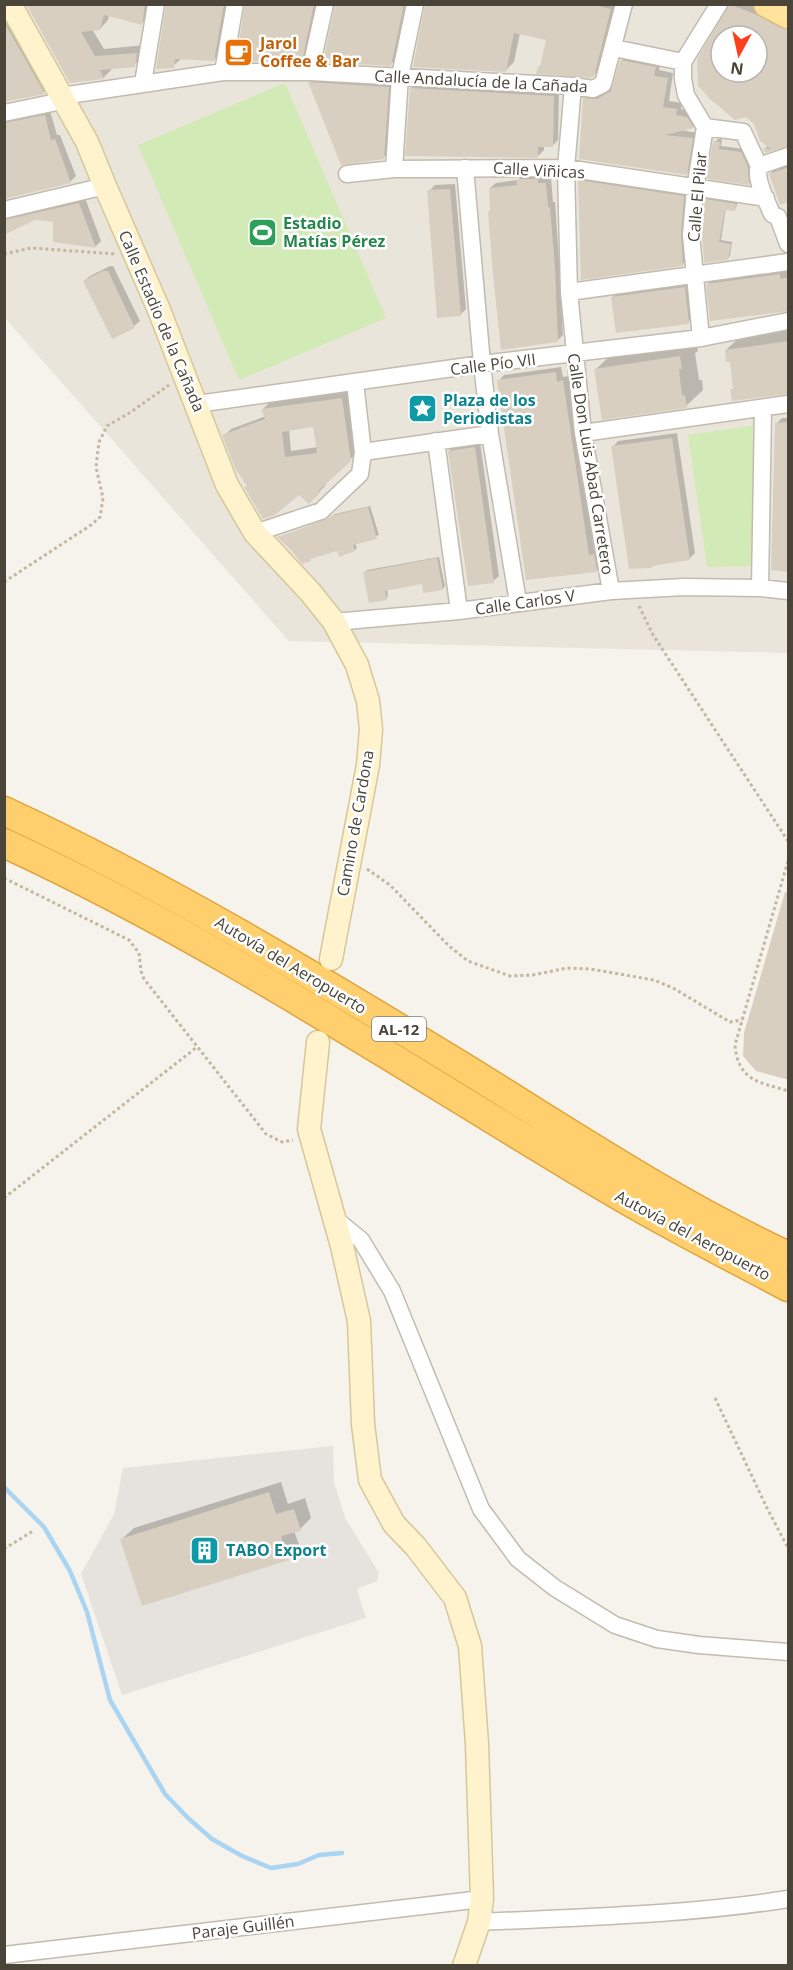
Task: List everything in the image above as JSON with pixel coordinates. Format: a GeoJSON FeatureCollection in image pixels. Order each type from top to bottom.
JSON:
{"type":"FeatureCollection","features":[{"type":"Feature","properties":{"kind":"highway","name":"Autovía del Aeropuerto"},"geometry":{"type":"LineString","coordinates":[[4,811],[84,850],[246,937],[674,1195],[789,1256]]}},
{"type":"Feature","properties":{"kind":"highway","name":"Autovía del Aeropuerto"},"geometry":{"type":"LineString","coordinates":[[4,843],[62,869],[146,913],[276,986],[615,1193],[700,1241],[789,1287]]}},
{"type":"Feature","properties":{"kind":"main road"},"geometry":{"type":"LineString","coordinates":[[767,4],[789,15]]}},
{"type":"Feature","properties":{"kind":"street","name":"Calle Estadio de la Cañada"},"geometry":{"type":"LineString","coordinates":[[10,4],[87,142],[159,310],[227,485],[255,533],[311,593],[334,622]]}},
{"type":"Feature","properties":{"kind":"street"},"geometry":{"type":"LineString","coordinates":[[143,83],[156,4]]}},
{"type":"Feature","properties":{"kind":"street"},"geometry":{"type":"LineString","coordinates":[[310,72],[325,4]]}},
{"type":"Feature","properties":{"kind":"street"},"geometry":{"type":"LineString","coordinates":[[394,168],[400,76],[415,4]]}},
{"type":"Feature","properties":{"kind":"street","name":"Calle Andalucía de la Cañada"},"geometry":{"type":"LineString","coordinates":[[4,113],[57,102],[62,96],[223,72],[310,72],[400,76],[593,89],[603,84],[624,4]]}},
{"type":"Feature","properties":{"kind":"street"},"geometry":{"type":"LineString","coordinates":[[719,4],[683,62],[683,87],[705,127],[743,132],[759,166],[757,172],[772,214],[783,214],[789,244]]}},
{"type":"Feature","properties":{"kind":"street"},"geometry":{"type":"LineString","coordinates":[[223,72],[232,5]]}},
{"type":"Feature","properties":{"kind":"street"},"geometry":{"type":"LineString","coordinates":[[614,48],[683,62]]}},
{"type":"Feature","properties":{"kind":"street","name":"Calle Don Luis Abad Carretero"},"geometry":{"type":"LineString","coordinates":[[573,86],[566,168],[568,292],[583,433],[611,591]]}},
{"type":"Feature","properties":{"kind":"street","name":"Calle El Pilar"},"geometry":{"type":"LineString","coordinates":[[701,338],[691,235],[695,189],[705,127]]}},
{"type":"Feature","properties":{"kind":"street"},"geometry":{"type":"LineString","coordinates":[[759,166],[789,156]]}},
{"type":"Feature","properties":{"kind":"street","name":"Calle Viñicas"},"geometry":{"type":"LineString","coordinates":[[347,174],[394,168],[566,168],[766,198]]}},
{"type":"Feature","properties":{"kind":"street"},"geometry":{"type":"LineString","coordinates":[[465,168],[490,434],[518,602]]}},
{"type":"Feature","properties":{"kind":"street"},"geometry":{"type":"LineString","coordinates":[[4,210],[105,186]]}},
{"type":"Feature","properties":{"kind":"street"},"geometry":{"type":"LineString","coordinates":[[568,292],[789,262]]}},
{"type":"Feature","properties":{"kind":"street","name":"Calle Pío VII"},"geometry":{"type":"LineString","coordinates":[[197,404],[482,364],[701,338],[789,321]]}},
{"type":"Feature","properties":{"kind":"street"},"geometry":{"type":"LineString","coordinates":[[255,533],[321,511],[360,474],[363,452],[355,383]]}},
{"type":"Feature","properties":{"kind":"street"},"geometry":{"type":"LineString","coordinates":[[583,433],[789,404]]}},
{"type":"Feature","properties":{"kind":"street"},"geometry":{"type":"LineString","coordinates":[[760,588],[763,408]]}},
{"type":"Feature","properties":{"kind":"street"},"geometry":{"type":"LineString","coordinates":[[363,452],[490,434]]}},
{"type":"Feature","properties":{"kind":"street"},"geometry":{"type":"LineString","coordinates":[[436,441],[459,611]]}},
{"type":"Feature","properties":{"kind":"street","name":"Calle Carlos V"},"geometry":{"type":"LineString","coordinates":[[334,622],[459,611],[611,591],[684,587],[760,588],[789,591]]}},
{"type":"Feature","properties":{"kind":"street","name":"Camino de Cardona"},"geometry":{"type":"LineString","coordinates":[[331,959],[368,765],[371,729],[368,701],[357,665],[334,622]]}},
{"type":"Feature","properties":{"kind":"street"},"geometry":{"type":"LineString","coordinates":[[318,1042],[309,1129],[342,1246],[360,1321],[363,1424],[370,1480],[394,1524],[416,1547],[455,1598],[470,1646],[477,1744],[483,1899],[464,1965]]}},
{"type":"Feature","properties":{"kind":"street"},"geometry":{"type":"LineString","coordinates":[[334,1218],[361,1240],[392,1291],[481,1509],[518,1559],[555,1588],[615,1625],[657,1639],[699,1646],[789,1652]]}},
{"type":"Feature","properties":{"kind":"street","name":"Paraje Guillén"},"geometry":{"type":"LineString","coordinates":[[4,1955],[483,1899]]}},
{"type":"Feature","properties":{"kind":"street"},"geometry":{"type":"LineString","coordinates":[[478,1922],[673,1911],[789,1899]]}},
{"type":"Feature","properties":{"kind":"path"},"geometry":{"type":"LineString","coordinates":[[4,254],[31,248],[135,255]]}},
{"type":"Feature","properties":{"kind":"path"},"geometry":{"type":"LineString","coordinates":[[4,582],[92,525],[100,517],[104,498],[96,466],[99,442],[107,426],[185,374]]}},
{"type":"Feature","properties":{"kind":"path"},"geometry":{"type":"LineString","coordinates":[[631,591],[653,635],[789,841]]}},
{"type":"Feature","properties":{"kind":"path"},"geometry":{"type":"LineString","coordinates":[[349,856],[390,885],[449,946],[468,961],[510,976],[532,975],[567,968],[590,969],[654,980],[673,988],[730,1022],[742,1020]]}},
{"type":"Feature","properties":{"kind":"path"},"geometry":{"type":"LineString","coordinates":[[789,861],[735,1045],[736,1058],[744,1073],[758,1082],[789,1091]]}},
{"type":"Feature","properties":{"kind":"path"},"geometry":{"type":"LineString","coordinates":[[4,878],[129,940],[139,953],[144,979],[266,1134],[282,1142],[296,1139],[309,1129]]}},
{"type":"Feature","properties":{"kind":"path"},"geometry":{"type":"LineString","coordinates":[[4,1198],[197,1047]]}},
{"type":"Feature","properties":{"kind":"path"},"geometry":{"type":"LineString","coordinates":[[715,1398],[767,1508],[789,1548]]}},
{"type":"Feature","properties":{"kind":"path"},"geometry":{"type":"LineString","coordinates":[[4,1549],[33,1531]]}},
{"type":"Feature","properties":{"kind":"shaded area"},"geometry":{"type":"Polygon","coordinates":[[[4,5],[788,5],[788,653],[289,641],[5,318],[4,5]]]}},
{"type":"Feature","properties":{"kind":"shaded area"},"geometry":{"type":"Polygon","coordinates":[[[333,1446],[334,1482],[345,1518],[379,1573],[377,1581],[357,1589],[366,1618],[122,1695],[81,1574],[114,1514],[123,1468],[333,1446]]]}},
{"type":"Feature","properties":{"kind":"green space","name":"Estadio Matías Pérez"},"geometry":{"type":"Polygon","coordinates":[[[285,83],[386,318],[239,380],[138,145],[285,83]]]}},
{"type":"Feature","properties":{"kind":"green space"},"geometry":{"type":"Polygon","coordinates":[[[758,425],[754,566],[707,567],[688,435],[758,425]]]}},
{"type":"Feature","properties":{"kind":"building"},"geometry":{"type":"Polygon","coordinates":[[[26,4],[145,4],[142,25],[104,15],[100,30],[81,32],[95,56],[137,53],[135,67],[100,70],[104,79],[70,83],[26,4]]]}},
{"type":"Feature","properties":{"kind":"building"},"geometry":{"type":"Polygon","coordinates":[[[166,4],[224,4],[214,61],[175,59],[174,68],[156,69],[166,4]]]}},
{"type":"Feature","properties":{"kind":"building"},"geometry":{"type":"Polygon","coordinates":[[[245,4],[314,4],[302,62],[236,61],[245,4]]]}},
{"type":"Feature","properties":{"kind":"building"},"geometry":{"type":"Polygon","coordinates":[[[335,4],[404,4],[391,66],[323,62],[335,4]]]}},
{"type":"Feature","properties":{"kind":"building"},"geometry":{"type":"Polygon","coordinates":[[[425,4],[590,4],[611,9],[594,77],[591,78],[536,74],[540,67],[546,40],[514,33],[506,72],[413,67],[425,4]]]}},
{"type":"Feature","properties":{"kind":"building"},"geometry":{"type":"Polygon","coordinates":[[[729,4],[789,30],[789,146],[765,153],[763,148],[771,149],[760,141],[754,124],[746,117],[735,120],[698,86],[697,59],[709,38],[709,84],[769,84],[769,24],[717,24],[729,4]]]}},
{"type":"Feature","properties":{"kind":"building"},"geometry":{"type":"Polygon","coordinates":[[[4,22],[45,94],[4,102],[4,22]]]}},
{"type":"Feature","properties":{"kind":"building"},"geometry":{"type":"Polygon","coordinates":[[[620,60],[656,67],[654,76],[668,78],[663,107],[677,109],[676,115],[687,117],[694,128],[665,135],[693,138],[687,175],[579,159],[583,98],[597,99],[611,91],[620,60]]]}},
{"type":"Feature","properties":{"kind":"building"},"geometry":{"type":"Polygon","coordinates":[[[308,82],[389,87],[384,159],[341,165],[308,82]]]}},
{"type":"Feature","properties":{"kind":"building"},"geometry":{"type":"Polygon","coordinates":[[[410,88],[554,96],[553,147],[538,147],[538,158],[405,156],[410,88]]]}},
{"type":"Feature","properties":{"kind":"building"},"geometry":{"type":"Polygon","coordinates":[[[45,115],[51,140],[55,139],[71,183],[4,199],[4,123],[45,115]]]}},
{"type":"Feature","properties":{"kind":"building"},"geometry":{"type":"Polygon","coordinates":[[[713,141],[720,142],[719,149],[741,152],[748,167],[749,185],[707,179],[713,141]]]}},
{"type":"Feature","properties":{"kind":"building"},"geometry":{"type":"Polygon","coordinates":[[[789,167],[789,202],[780,205],[769,174],[789,167]]]}},
{"type":"Feature","properties":{"kind":"building"},"geometry":{"type":"Polygon","coordinates":[[[516,179],[538,179],[538,183],[546,183],[555,268],[558,342],[501,350],[488,211],[490,211],[489,188],[517,185],[516,179]]]}},
{"type":"Feature","properties":{"kind":"building"},"geometry":{"type":"Polygon","coordinates":[[[578,180],[684,196],[681,234],[683,266],[581,280],[578,180]]]}},
{"type":"Feature","properties":{"kind":"building"},"geometry":{"type":"Polygon","coordinates":[[[450,189],[461,316],[437,318],[427,190],[450,189]]]}},
{"type":"Feature","properties":{"kind":"building"},"geometry":{"type":"Polygon","coordinates":[[[705,199],[736,204],[735,211],[725,210],[719,242],[731,244],[728,260],[704,263],[702,235],[705,199]]]}},
{"type":"Feature","properties":{"kind":"building"},"geometry":{"type":"Polygon","coordinates":[[[79,203],[96,248],[53,242],[53,222],[35,220],[4,235],[4,220],[79,203]]]}},
{"type":"Feature","properties":{"kind":"building"},"geometry":{"type":"Polygon","coordinates":[[[103,271],[108,271],[135,328],[112,339],[83,281],[103,271]]]}},
{"type":"Feature","properties":{"kind":"building"},"geometry":{"type":"Polygon","coordinates":[[[780,274],[780,279],[789,277],[789,311],[710,321],[706,284],[780,274]]]}},
{"type":"Feature","properties":{"kind":"building"},"geometry":{"type":"Polygon","coordinates":[[[685,287],[689,324],[616,333],[611,297],[685,287]]]}},
{"type":"Feature","properties":{"kind":"building"},"geometry":{"type":"Polygon","coordinates":[[[789,341],[789,394],[732,401],[730,362],[726,362],[725,350],[789,341]]]}},
{"type":"Feature","properties":{"kind":"building"},"geometry":{"type":"Polygon","coordinates":[[[680,356],[682,396],[685,395],[687,408],[602,420],[594,369],[680,356]]]}},
{"type":"Feature","properties":{"kind":"building"},"geometry":{"type":"Polygon","coordinates":[[[556,372],[557,382],[563,380],[589,555],[594,554],[597,572],[526,580],[497,380],[556,372]]]}},
{"type":"Feature","properties":{"kind":"building"},"geometry":{"type":"Polygon","coordinates":[[[342,398],[351,461],[318,491],[320,493],[309,504],[299,495],[275,515],[263,519],[244,487],[247,486],[235,468],[222,435],[265,419],[261,409],[342,398]],[[313,427],[282,432],[285,457],[317,453],[313,427]]]}},
{"type":"Feature","properties":{"kind":"building"},"geometry":{"type":"Polygon","coordinates":[[[789,422],[789,572],[771,570],[775,423],[789,422]]]}},
{"type":"Feature","properties":{"kind":"building"},"geometry":{"type":"Polygon","coordinates":[[[672,438],[690,560],[652,566],[652,568],[629,569],[611,446],[672,438]]]}},
{"type":"Feature","properties":{"kind":"building"},"geometry":{"type":"Polygon","coordinates":[[[475,447],[494,583],[468,586],[448,451],[475,447]]]}},
{"type":"Feature","properties":{"kind":"building"},"geometry":{"type":"Polygon","coordinates":[[[368,507],[377,539],[353,545],[355,551],[339,557],[337,551],[310,559],[311,561],[302,564],[277,537],[324,521],[331,516],[368,507]]]}},
{"type":"Feature","properties":{"kind":"building"},"geometry":{"type":"Polygon","coordinates":[[[437,558],[443,590],[423,593],[422,584],[385,591],[387,600],[369,603],[363,572],[437,558]]]}},
{"type":"Feature","properties":{"kind":"building"},"geometry":{"type":"Polygon","coordinates":[[[785,892],[789,892],[789,1080],[756,1071],[743,1056],[744,1033],[785,892]]]}},
{"type":"Feature","properties":{"kind":"building","name":"TABO Export"},"geometry":{"type":"Polygon","coordinates":[[[269,1492],[276,1514],[294,1509],[301,1531],[281,1536],[289,1560],[142,1606],[120,1539],[269,1492]]]}},
{"type":"Feature","properties":{"kind":"waterway"},"geometry":{"type":"LineString","coordinates":[[4,1487],[44,1527],[70,1571],[87,1612],[110,1700],[165,1794],[212,1839],[242,1856],[271,1868],[298,1864],[319,1855],[342,1853]]}},
{"type":"Feature","properties":{"kind":"place","name":"Jarol Coffee & Bar"},"geometry":{"type":"Point","coordinates":[239,52]}},
{"type":"Feature","properties":{"kind":"place","name":"Estadio Matías Pérez"},"geometry":{"type":"Point","coordinates":[262,232]}},
{"type":"Feature","properties":{"kind":"place","name":"Plaza de los Periodistas"},"geometry":{"type":"Point","coordinates":[422,409]}},
{"type":"Feature","properties":{"kind":"place","name":"TABO Export"},"geometry":{"type":"Point","coordinates":[205,1550]}}]}
